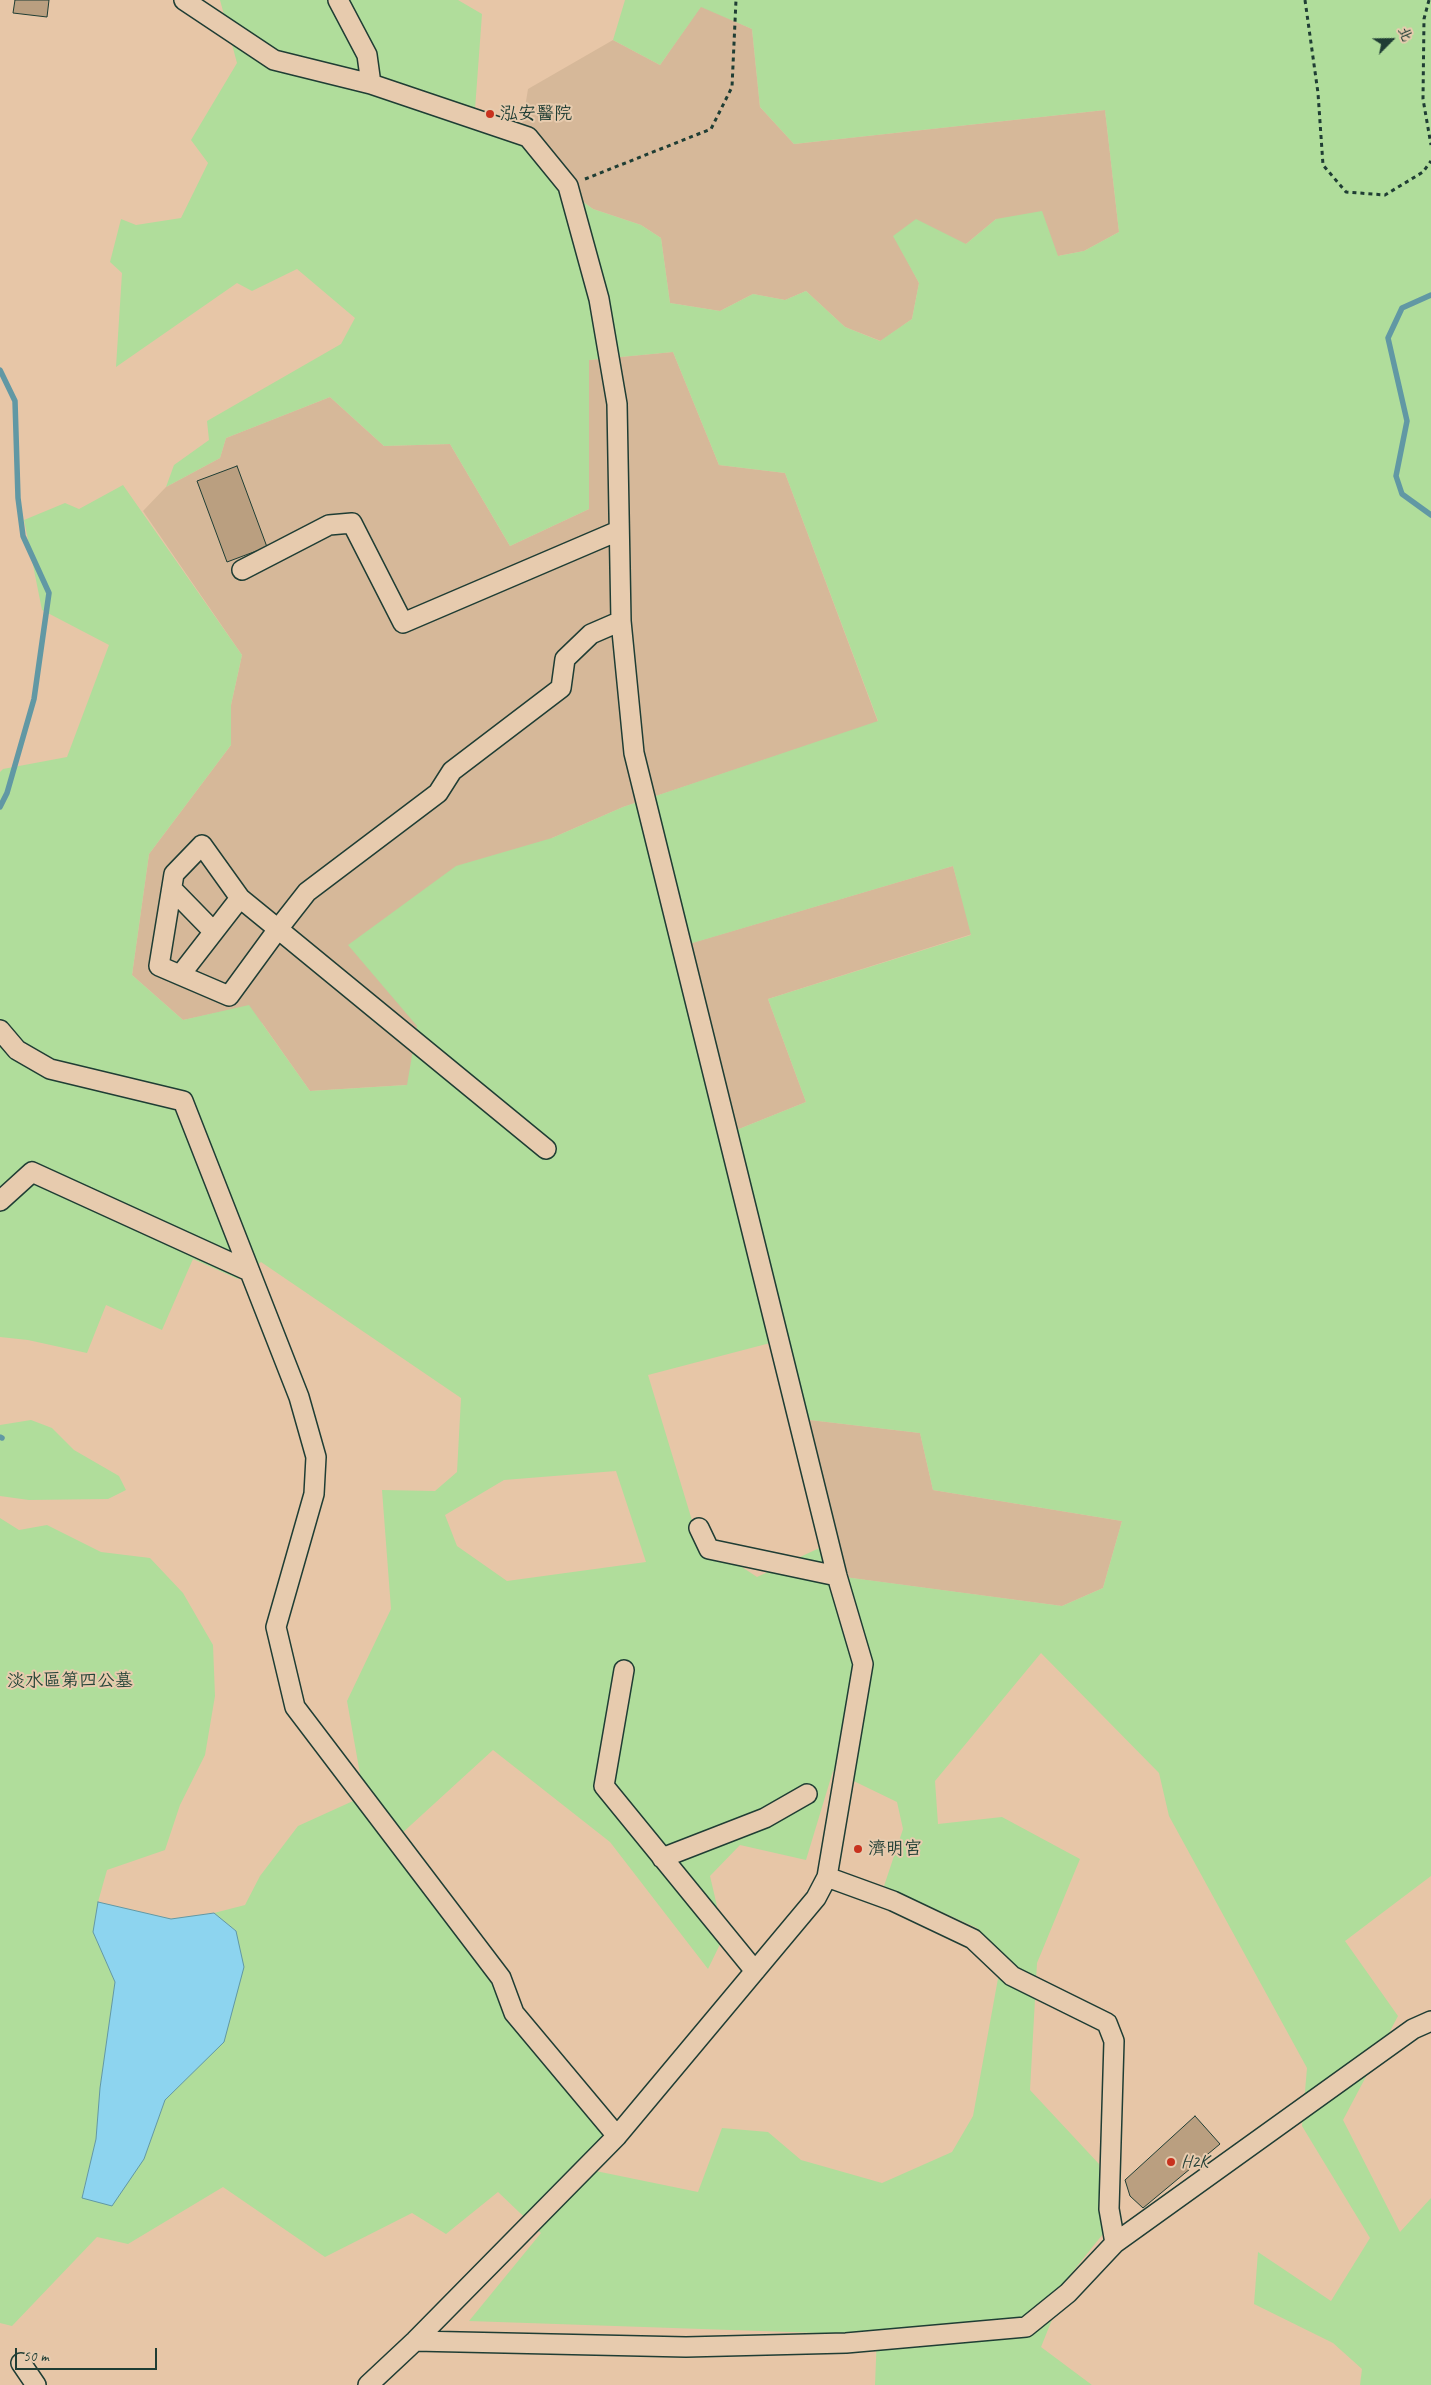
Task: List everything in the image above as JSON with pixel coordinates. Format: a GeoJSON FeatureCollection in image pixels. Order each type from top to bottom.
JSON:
{"type":"FeatureCollection","features":[{"type":"Feature","properties":{"kind":"street"},"geometry":{"type":"LineString","coordinates":[[184,0],[274,60],[371,84],[528,137],[568,186],[599,299],[617,404],[620,620],[634,752],[837,1576],[863,1664],[828,1877],[816,1898],[617,2136],[416,2341],[368,2385]]}},
{"type":"Feature","properties":{"kind":"street"},"geometry":{"type":"LineString","coordinates":[[338,0],[366,55],[371,84]]}},
{"type":"Feature","properties":{"kind":"street"},"geometry":{"type":"LineString","coordinates":[[242,570],[329,525],[352,523],[402,623],[618,531]]}},
{"type":"Feature","properties":{"kind":"street"},"geometry":{"type":"LineString","coordinates":[[546,1149],[278,929],[240,898],[202,845],[174,874],[159,966],[229,996],[278,929],[307,892],[438,793],[452,771],[562,688],[565,659],[591,634],[620,620]]}},
{"type":"Feature","properties":{"kind":"street"},"geometry":{"type":"LineString","coordinates":[[172,889],[213,931]]}},
{"type":"Feature","properties":{"kind":"street"},"geometry":{"type":"LineString","coordinates":[[180,974],[240,898]]}},
{"type":"Feature","properties":{"kind":"street"},"geometry":{"type":"LineString","coordinates":[[0,1030],[17,1050],[50,1069],[183,1101],[299,1397],[316,1457],[314,1494],[276,1627],[295,1707],[501,1978],[514,2012],[617,2136]]}},
{"type":"Feature","properties":{"kind":"street"},"geometry":{"type":"LineString","coordinates":[[0,1201],[32,1172],[249,1271]]}},
{"type":"Feature","properties":{"kind":"street"},"geometry":{"type":"LineString","coordinates":[[699,1528],[709,1549],[837,1576]]}},
{"type":"Feature","properties":{"kind":"street"},"geometry":{"type":"LineString","coordinates":[[624,1670],[604,1786],[755,1971]]}},
{"type":"Feature","properties":{"kind":"street"},"geometry":{"type":"LineString","coordinates":[[662,1858],[765,1818],[806,1794]]}},
{"type":"Feature","properties":{"kind":"street"},"geometry":{"type":"LineString","coordinates":[[828,1877],[893,1901],[973,1939],[1012,1976],[1107,2023],[1114,2041],[1109,2209],[1115,2243]]}},
{"type":"Feature","properties":{"kind":"street"},"geometry":{"type":"LineString","coordinates":[[416,2341],[686,2347],[846,2342],[1026,2327],[1068,2293],[1115,2243],[1413,2029],[1431,2021]]}},
{"type":"Feature","properties":{"kind":"street"},"geometry":{"type":"LineString","coordinates":[[21,2363],[36,2385]]}},
{"type":"Feature","properties":{"kind":"path"},"geometry":{"type":"LineString","coordinates":[[568,186],[710,129],[732,87],[736,0]]}},
{"type":"Feature","properties":{"kind":"path"},"geometry":{"type":"LineString","coordinates":[[1305,0],[1318,93],[1323,165],[1346,192],[1385,195],[1424,172],[1431,161]]}},
{"type":"Feature","properties":{"kind":"path"},"geometry":{"type":"LineString","coordinates":[[1430,0],[1424,19],[1423,99],[1431,145]]}},
{"type":"Feature","properties":{"kind":"shaded area"},"geometry":{"type":"Polygon","coordinates":[[[701,6],[752,29],[760,107],[794,144],[1105,110],[1119,232],[1084,251],[1058,256],[996,219],[966,244],[894,236],[919,283],[912,319],[881,341],[845,327],[806,291],[785,300],[753,294],[720,311],[670,303],[661,238],[641,225],[593,209],[564,188],[521,132],[528,89],[613,40],[660,65],[701,6]]]}},
{"type":"Feature","properties":{"kind":"shaded area"},"geometry":{"type":"Polygon","coordinates":[[[673,352],[719,465],[785,473],[878,722],[623,807],[552,838],[569,1148],[406,1085],[310,1091],[262,1023],[221,1012],[183,1020],[132,975],[149,854],[231,745],[231,705],[242,655],[143,511],[166,487],[220,458],[226,438],[330,397],[384,446],[450,444],[510,546],[589,509],[589,360],[673,352]]]}},
{"type":"Feature","properties":{"kind":"shaded area"},"geometry":{"type":"Polygon","coordinates":[[[953,866],[972,934],[768,999],[806,1102],[724,1135],[678,947],[953,866]]]}},
{"type":"Feature","properties":{"kind":"shaded area"},"geometry":{"type":"Polygon","coordinates":[[[793,1418],[920,1433],[933,1490],[1122,1521],[1103,1588],[1062,1606],[836,1576],[793,1418]]]}},
{"type":"Feature","properties":{"kind":"green space","name":"淡水區第四公墓"},"geometry":{"type":"Polygon","coordinates":[[[220,0],[458,0],[482,14],[474,123],[521,132],[564,188],[593,209],[641,225],[661,238],[670,303],[720,311],[753,294],[785,300],[806,291],[845,327],[880,341],[912,319],[919,283],[893,236],[916,219],[966,244],[996,219],[1042,211],[1058,256],[1084,251],[1119,232],[1105,110],[794,144],[760,107],[752,29],[701,7],[660,65],[613,40],[625,0],[1431,0],[1431,1876],[1345,1941],[1398,2016],[1343,2120],[1400,2232],[1431,2198],[1431,2385],[1360,2385],[1362,2369],[1333,2343],[1254,2304],[1258,2252],[1331,2301],[1370,2238],[1302,2126],[1307,2068],[1169,1816],[1159,1773],[1041,1653],[935,1781],[938,1824],[1002,1817],[1080,1859],[1037,1963],[1030,2090],[1099,2164],[1103,2234],[1070,2275],[1041,2347],[1092,2385],[875,2385],[877,2335],[469,2321],[541,2233],[498,2192],[446,2234],[412,2213],[325,2257],[223,2187],[128,2244],[97,2237],[12,2326],[0,2323],[0,1518],[19,1530],[47,1525],[101,1552],[150,1558],[183,1593],[213,1645],[215,1696],[205,1755],[180,1805],[165,1850],[107,1870],[98,1902],[93,1932],[115,1982],[100,2088],[96,2139],[82,2197],[144,2159],[165,2100],[224,2041],[236,1931],[214,1913],[245,1905],[260,1876],[298,1826],[364,1796],[347,1701],[391,1609],[382,1490],[435,1491],[457,1472],[461,1398],[261,1262],[238,1279],[193,1259],[162,1330],[106,1305],[87,1353],[28,1340],[0,1337],[0,772],[3,769],[67,757],[109,645],[42,610],[24,520],[65,503],[79,509],[123,485],[242,655],[231,705],[231,745],[149,854],[132,975],[183,1020],[249,1005],[310,1091],[407,1085],[417,1026],[348,945],[456,866],[552,838],[623,807],[878,721],[785,473],[719,465],[673,352],[589,360],[589,509],[510,546],[450,444],[384,446],[330,397],[226,438],[220,458],[166,487],[174,465],[209,440],[207,421],[341,344],[355,318],[297,269],[252,291],[237,283],[116,367],[122,273],[110,262],[121,219],[136,225],[181,218],[208,163],[191,140],[237,63],[220,0]],[[953,866],[679,947],[724,1135],[806,1102],[768,999],[971,935],[953,866]],[[774,1342],[648,1375],[697,1537],[757,1577],[828,1544],[837,1576],[1062,1606],[1103,1588],[1122,1521],[933,1490],[920,1433],[793,1418],[774,1342]],[[616,1471],[504,1480],[445,1515],[457,1546],[507,1581],[646,1562],[616,1471]],[[493,1750],[400,1835],[608,2132],[586,2169],[698,2192],[722,2128],[768,2132],[801,2160],[882,2183],[952,2152],[973,2116],[1001,1962],[977,1928],[884,1886],[903,1829],[897,1802],[833,1771],[806,1860],[740,1845],[710,1876],[724,1936],[708,1969],[610,1842],[493,1750]]]}},
{"type":"Feature","properties":{"kind":"green space"},"geometry":{"type":"Polygon","coordinates":[[[31,1420],[52,1428],[74,1450],[119,1476],[126,1490],[108,1499],[29,1500],[0,1496],[0,1425],[31,1420]]]}},
{"type":"Feature","properties":{"kind":"water"},"geometry":{"type":"Polygon","coordinates":[[[98,1902],[171,1919],[214,1913],[236,1931],[244,1967],[224,2042],[165,2100],[144,2159],[112,2206],[82,2198],[96,2139],[100,2088],[115,1982],[93,1932],[98,1902]]]}},
{"type":"Feature","properties":{"kind":"building"},"geometry":{"type":"Polygon","coordinates":[[[15,0],[49,0],[47,17],[13,13],[15,0]]]}},
{"type":"Feature","properties":{"kind":"building"},"geometry":{"type":"Polygon","coordinates":[[[237,466],[267,547],[227,562],[197,481],[237,466]]]}},
{"type":"Feature","properties":{"kind":"building","name":"H2K"},"geometry":{"type":"Polygon","coordinates":[[[1195,2116],[1220,2144],[1143,2208],[1130,2196],[1125,2180],[1195,2116]]]}},
{"type":"Feature","properties":{"kind":"waterway"},"geometry":{"type":"LineString","coordinates":[[1431,295],[1402,308],[1388,338],[1407,421],[1396,476],[1402,494],[1431,515]]}},
{"type":"Feature","properties":{"kind":"waterway"},"geometry":{"type":"LineString","coordinates":[[0,370],[15,401],[18,498],[23,536],[49,593],[34,699],[7,793],[0,807]]}},
{"type":"Feature","properties":{"kind":"place","name":"泓安醫院"},"geometry":{"type":"Point","coordinates":[490,114]}},
{"type":"Feature","properties":{"kind":"place","name":"濟明宮"},"geometry":{"type":"Point","coordinates":[858,1849]}},
{"type":"Feature","properties":{"kind":"place","name":"H2K"},"geometry":{"type":"Point","coordinates":[1171,2162]}}]}
